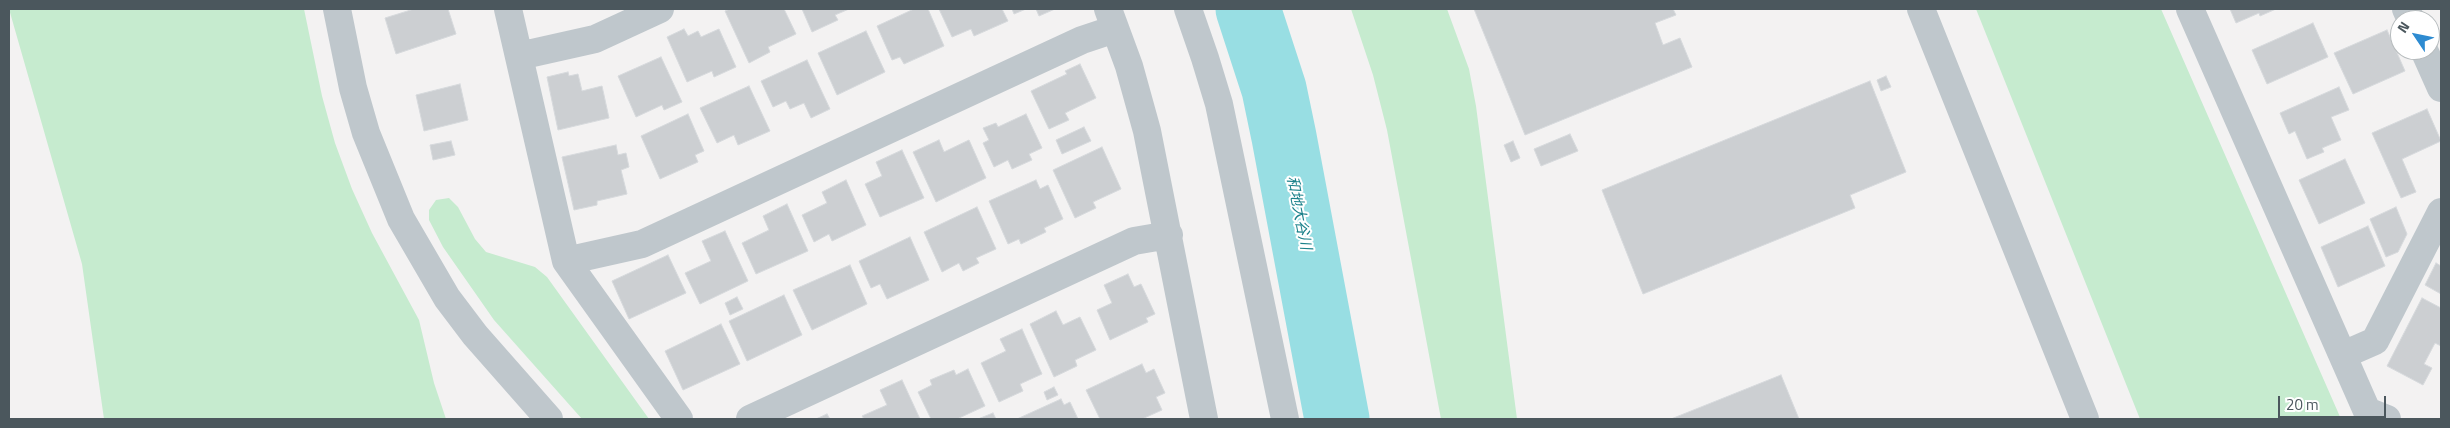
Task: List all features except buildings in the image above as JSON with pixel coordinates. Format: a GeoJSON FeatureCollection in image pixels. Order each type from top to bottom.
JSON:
{"type":"FeatureCollection","features":[{"type":"Feature","properties":{"kind":"street"},"geometry":{"type":"LineString","coordinates":[[337,9],[353,88],[366,133],[401,219],[423,259],[458,313],[549,419]]}},
{"type":"Feature","properties":{"kind":"street"},"geometry":{"type":"LineString","coordinates":[[508,9],[566,262],[679,419]]}},
{"type":"Feature","properties":{"kind":"street"},"geometry":{"type":"LineString","coordinates":[[519,56],[595,39],[660,9]]}},
{"type":"Feature","properties":{"kind":"street"},"geometry":{"type":"LineString","coordinates":[[1188,9],[1206,58],[1219,104],[1285,419]]}},
{"type":"Feature","properties":{"kind":"street"},"geometry":{"type":"LineString","coordinates":[[1921,9],[2085,419]]}},
{"type":"Feature","properties":{"kind":"street"},"geometry":{"type":"LineString","coordinates":[[2190,9],[2367,411],[2387,419]]}},
{"type":"Feature","properties":{"kind":"street"},"geometry":{"type":"LineString","coordinates":[[566,262],[642,244],[1082,40],[1112,19],[1147,130],[1204,419]]}},
{"type":"Feature","properties":{"kind":"street"},"geometry":{"type":"LineString","coordinates":[[2428,60],[2441,88]]}},
{"type":"Feature","properties":{"kind":"street"},"geometry":{"type":"LineString","coordinates":[[2343,356],[2375,341],[2441,212]]}},
{"type":"Feature","properties":{"kind":"street"},"geometry":{"type":"LineString","coordinates":[[750,419],[1134,241],[1169,235]]}},
{"type":"Feature","properties":{"kind":"green space"},"geometry":{"type":"Polygon","coordinates":[[[9,9],[304,9],[322,96],[335,143],[352,189],[372,233],[419,320],[434,383],[446,419],[104,419],[82,264],[9,9]]]}},
{"type":"Feature","properties":{"kind":"green space"},"geometry":{"type":"Polygon","coordinates":[[[1351,9],[1447,9],[1469,69],[1476,106],[1517,419],[1441,419],[1387,130],[1373,75],[1351,9]]]}},
{"type":"Feature","properties":{"kind":"green space"},"geometry":{"type":"Polygon","coordinates":[[[1976,9],[2161,9],[2341,419],[2140,419],[1976,9]]]}},
{"type":"Feature","properties":{"kind":"green space"},"geometry":{"type":"Polygon","coordinates":[[[449,198],[458,207],[475,239],[486,252],[535,267],[547,277],[649,419],[582,419],[494,320],[443,247],[429,220],[429,210],[436,200],[449,198]]]}},
{"type":"Feature","properties":{"kind":"waterway","name":"和地大谷川"},"geometry":{"type":"LineString","coordinates":[[1248,9],[1274,89],[1337,419]]}}]}
